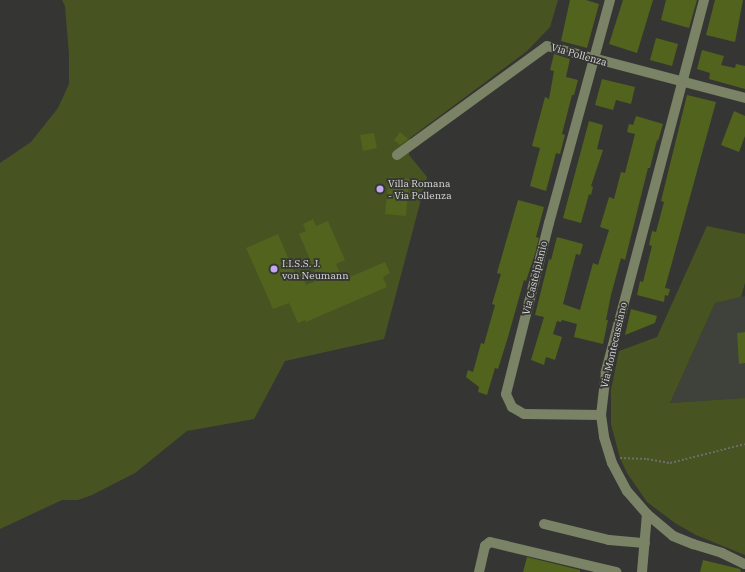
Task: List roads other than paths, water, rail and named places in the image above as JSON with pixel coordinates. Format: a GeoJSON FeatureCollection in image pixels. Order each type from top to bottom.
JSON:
{"type":"FeatureCollection","features":[{"type":"Feature","properties":{"kind":"street","name":"Via Castelplanio"},"geometry":{"type":"LineString","coordinates":[[601,415],[524,414],[512,407],[506,394],[549,223],[610,0]]}},
{"type":"Feature","properties":{"kind":"street","name":"Via Montecassiano"},"geometry":{"type":"LineString","coordinates":[[704,0],[606,372],[601,415],[604,438],[612,463],[628,491],[647,514],[673,536],[722,553],[745,564]]}},
{"type":"Feature","properties":{"kind":"street","name":"Via Pollenza"},"geometry":{"type":"LineString","coordinates":[[397,154],[547,46],[681,83],[745,98]]}},
{"type":"Feature","properties":{"kind":"street"},"geometry":{"type":"LineString","coordinates":[[642,572],[647,514]]}},
{"type":"Feature","properties":{"kind":"street"},"geometry":{"type":"LineString","coordinates":[[544,524],[609,540],[645,543]]}},
{"type":"Feature","properties":{"kind":"street"},"geometry":{"type":"LineString","coordinates":[[479,572],[485,546],[490,542],[616,572]]}},
{"type":"Feature","properties":{"kind":"place","name":"Villa Romana - Via Pollenza"},"geometry":{"type":"Point","coordinates":[380,189]}},
{"type":"Feature","properties":{"kind":"place","name":"I.I.S.S. J. von Neumann"},"geometry":{"type":"Point","coordinates":[274,269]}}]}
